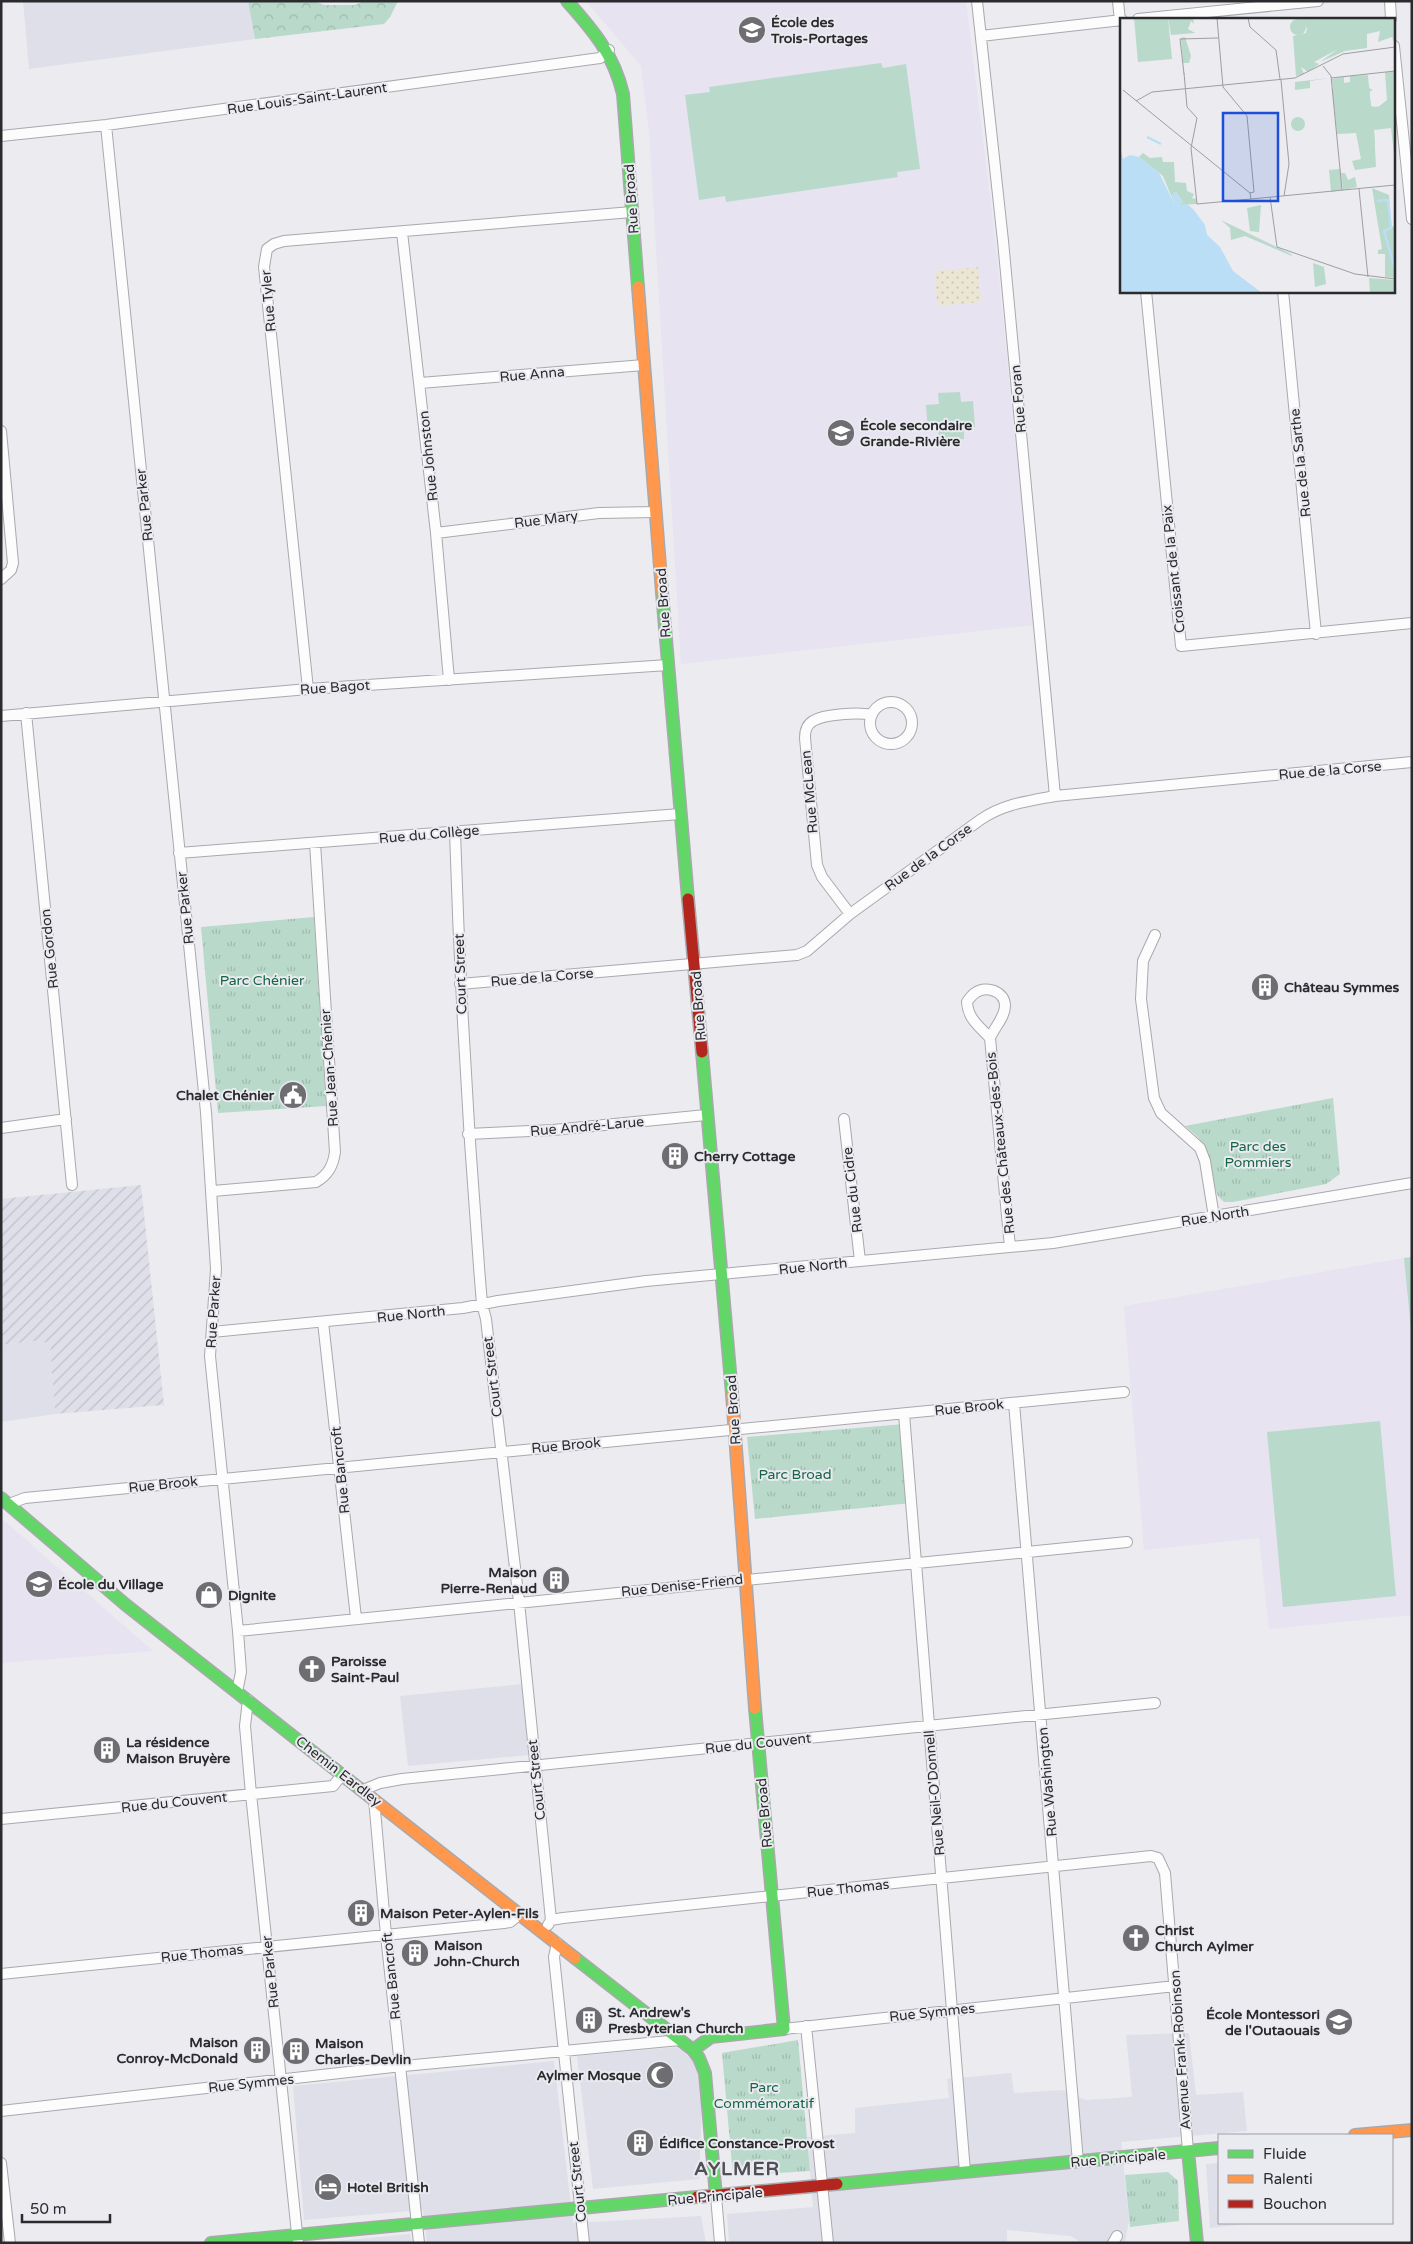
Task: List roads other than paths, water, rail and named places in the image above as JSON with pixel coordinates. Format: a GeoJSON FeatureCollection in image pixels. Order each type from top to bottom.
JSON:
{"type":"FeatureCollection","features":[{"type":"Feature","properties":{"kind":"street","name":"Rue Broad"},"geometry":{"type":"LineString","coordinates":[[567,1],[609,50],[618,68],[623,94],[680,814],[722,1274],[758,1743],[784,2029]]}},
{"type":"Feature","properties":{"kind":"street","name":"Rue Foran"},"geometry":{"type":"LineString","coordinates":[[977,1],[1003,241],[1055,796]]}},
{"type":"Feature","properties":{"kind":"street"},"geometry":{"type":"LineString","coordinates":[[1118,1],[1121,18]]}},
{"type":"Feature","properties":{"kind":"street"},"geometry":{"type":"LineString","coordinates":[[1148,18],[1318,1]]}},
{"type":"Feature","properties":{"kind":"street"},"geometry":{"type":"LineString","coordinates":[[1390,1],[1392,18]]}},
{"type":"Feature","properties":{"kind":"street"},"geometry":{"type":"LineString","coordinates":[[981,36],[1120,20]]}},
{"type":"Feature","properties":{"kind":"street","name":"Rue Louis-Saint-Laurent"},"geometry":{"type":"LineString","coordinates":[[1,136],[106,125],[600,58],[609,50]]}},
{"type":"Feature","properties":{"kind":"street"},"geometry":{"type":"LineString","coordinates":[[1396,80],[1399,132],[1412,219]]}},
{"type":"Feature","properties":{"kind":"street","name":"Rue Parker"},"geometry":{"type":"LineString","coordinates":[[106,125],[206,1112],[216,1269],[210,1356],[238,1631],[241,1672],[237,1692]]}},
{"type":"Feature","properties":{"kind":"street","name":"Rue Tyler"},"geometry":{"type":"LineString","coordinates":[[308,689],[265,258],[267,249],[274,244],[284,241],[632,212]]}},
{"type":"Feature","properties":{"kind":"street","name":"Rue Johnston"},"geometry":{"type":"LineString","coordinates":[[402,232],[436,533],[449,680]]}},
{"type":"Feature","properties":{"kind":"street","name":"Croissant de la Paix"},"geometry":{"type":"LineString","coordinates":[[1146,292],[1180,646],[1412,623]]}},
{"type":"Feature","properties":{"kind":"street","name":"Rue de la Sarthe"},"geometry":{"type":"LineString","coordinates":[[1283,292],[1316,634]]}},
{"type":"Feature","properties":{"kind":"street","name":"Rue Anna"},"geometry":{"type":"LineString","coordinates":[[420,383],[644,365]]}},
{"type":"Feature","properties":{"kind":"street"},"geometry":{"type":"LineString","coordinates":[[1,431],[13,563],[11,570],[1,578]]}},
{"type":"Feature","properties":{"kind":"street","name":"Rue Mary"},"geometry":{"type":"LineString","coordinates":[[436,533],[573,516],[656,512]]}},
{"type":"Feature","properties":{"kind":"street","name":"Rue Bagot"},"geometry":{"type":"LineString","coordinates":[[1,716],[164,700],[668,665]]}},
{"type":"Feature","properties":{"kind":"street"},"geometry":{"type":"LineString","coordinates":[[886,703],[899,704],[909,712],[912,725],[910,731],[902,741],[889,744],[883,742],[877,739],[871,728],[872,715],[875,709],[886,703]]}},
{"type":"Feature","properties":{"kind":"street","name":"Rue Gordon"},"geometry":{"type":"LineString","coordinates":[[26,714],[72,1185]]}},
{"type":"Feature","properties":{"kind":"street","name":"Rue McLean"},"geometry":{"type":"LineString","coordinates":[[850,914],[822,876],[817,866],[805,738],[807,725],[813,720],[844,715],[872,715]]}},
{"type":"Feature","properties":{"kind":"street","name":"Rue de la Corse"},"geometry":{"type":"LineString","coordinates":[[460,984],[797,955],[807,951],[850,914],[995,810],[1055,796],[1412,762]]}},
{"type":"Feature","properties":{"kind":"street","name":"Rue du Collège"},"geometry":{"type":"LineString","coordinates":[[179,853],[680,814]]}},
{"type":"Feature","properties":{"kind":"street","name":"Court Street"},"geometry":{"type":"LineString","coordinates":[[455,832],[460,984],[468,1134],[482,1304],[486,1318],[519,1602],[551,1920]]}},
{"type":"Feature","properties":{"kind":"street","name":"Rue Jean-Chénier"},"geometry":{"type":"LineString","coordinates":[[212,1191],[316,1182],[324,1177],[334,1162],[335,1152],[315,843]]}},
{"type":"Feature","properties":{"kind":"street"},"geometry":{"type":"LineString","coordinates":[[1155,935],[1143,961],[1141,999],[1154,1098],[1161,1114],[1200,1148],[1205,1160],[1214,1217]]}},
{"type":"Feature","properties":{"kind":"street","name":"Rue des Châteaux-des-Bois"},"geometry":{"type":"LineString","coordinates":[[990,1038],[969,1016],[967,1002],[975,993],[981,990],[994,990],[1000,994],[1005,1005],[1004,1013],[990,1038],[1010,1247]]}},
{"type":"Feature","properties":{"kind":"street","name":"Rue André-Larue"},"geometry":{"type":"LineString","coordinates":[[468,1134],[552,1130],[706,1115]]}},
{"type":"Feature","properties":{"kind":"street"},"geometry":{"type":"LineString","coordinates":[[1,1128],[66,1119]]}},
{"type":"Feature","properties":{"kind":"street","name":"Rue du Cidre"},"geometry":{"type":"LineString","coordinates":[[844,1119],[860,1261]]}},
{"type":"Feature","properties":{"kind":"street","name":"Rue North"},"geometry":{"type":"LineString","coordinates":[[212,1332],[463,1308],[646,1281],[1062,1242],[1412,1184]]}},
{"type":"Feature","properties":{"kind":"street","name":"Rue Bancroft"},"geometry":{"type":"LineString","coordinates":[[322,1322],[356,1618]]}},
{"type":"Feature","properties":{"kind":"street","name":"Rue Brook"},"geometry":{"type":"LineString","coordinates":[[5,1501],[221,1478],[1124,1392]]}},
{"type":"Feature","properties":{"kind":"street","name":"Rue Washington"},"geometry":{"type":"LineString","coordinates":[[1014,1403],[1066,1998],[1078,2162]]}},
{"type":"Feature","properties":{"kind":"street","name":"Rue Neil-O'Donnell"},"geometry":{"type":"LineString","coordinates":[[904,1414],[950,2010],[965,2172]]}},
{"type":"Feature","properties":{"kind":"street","name":"Chemin Eardley"},"geometry":{"type":"LineString","coordinates":[[5,1501],[126,1605],[693,2050]]}},
{"type":"Feature","properties":{"kind":"street","name":"Rue Denise-Friend"},"geometry":{"type":"LineString","coordinates":[[238,1631],[1127,1542]]}},
{"type":"Feature","properties":{"kind":"street","name":"Rue Parker"},"geometry":{"type":"LineString","coordinates":[[248,1700],[245,1726],[251,1794],[298,2238]]}},
{"type":"Feature","properties":{"kind":"street","name":"Rue du Couvent"},"geometry":{"type":"LineString","coordinates":[[363,1790],[380,1783],[402,1779],[1154,1703]]}},
{"type":"Feature","properties":{"kind":"street","name":"Rue du Couvent"},"geometry":{"type":"LineString","coordinates":[[1,1819],[333,1786],[342,1775]]}},
{"type":"Feature","properties":{"kind":"street","name":"Rue Bancroft"},"geometry":{"type":"LineString","coordinates":[[374,1799],[386,1936],[419,2243]]}},
{"type":"Feature","properties":{"kind":"street","name":"Rue Thomas"},"geometry":{"type":"LineString","coordinates":[[551,1920],[1142,1856],[1158,1858]]}},
{"type":"Feature","properties":{"kind":"street","name":"Avenue Frank-Robinson"},"geometry":{"type":"LineString","coordinates":[[1158,1858],[1165,1873],[1188,2151],[1198,2243]]}},
{"type":"Feature","properties":{"kind":"street","name":"Rue Thomas"},"geometry":{"type":"LineString","coordinates":[[1,1974],[510,1922],[520,1914]]}},
{"type":"Feature","properties":{"kind":"street"},"geometry":{"type":"LineString","coordinates":[[542,1931],[551,1920]]}},
{"type":"Feature","properties":{"kind":"street","name":"Court Street"},"geometry":{"type":"LineString","coordinates":[[557,1943],[554,1957],[562,2050],[584,2243]]}},
{"type":"Feature","properties":{"kind":"street","name":"Rue Symmes"},"geometry":{"type":"LineString","coordinates":[[693,2050],[711,2036],[1175,1986]]}},
{"type":"Feature","properties":{"kind":"street"},"geometry":{"type":"LineString","coordinates":[[806,2026],[828,2243]]}},
{"type":"Feature","properties":{"kind":"street","name":"Rue Symmes"},"geometry":{"type":"LineString","coordinates":[[1,2111],[401,2066],[680,2040]]}},
{"type":"Feature","properties":{"kind":"street"},"geometry":{"type":"LineString","coordinates":[[693,2050],[699,2058],[705,2073],[720,2243]]}},
{"type":"Feature","properties":{"kind":"street"},"geometry":{"type":"LineString","coordinates":[[1366,2134],[1412,2130]]}},
{"type":"Feature","properties":{"kind":"street","name":"Rue Principale"},"geometry":{"type":"LineString","coordinates":[[211,2243],[298,2238],[417,2223],[1218,2148]]}},
{"type":"Feature","properties":{"kind":"street"},"geometry":{"type":"LineString","coordinates":[[1,2163],[10,2243]]}},
{"type":"Feature","properties":{"kind":"place","name":"École des Trois-Portages"},"geometry":{"type":"Point","coordinates":[752,30]}},
{"type":"Feature","properties":{"kind":"place","name":"École secondaire Grande-Rivière"},"geometry":{"type":"Point","coordinates":[841,433]}},
{"type":"Feature","properties":{"kind":"place","name":"Château Symmes"},"geometry":{"type":"Point","coordinates":[1265,987]}},
{"type":"Feature","properties":{"kind":"place","name":"Chalet Chénier"},"geometry":{"type":"Point","coordinates":[293,1095]}},
{"type":"Feature","properties":{"kind":"place","name":"Cherry Cottage"},"geometry":{"type":"Point","coordinates":[675,1156]}},
{"type":"Feature","properties":{"kind":"place","name":"Maison Pierre-Renaud"},"geometry":{"type":"Point","coordinates":[556,1580]}},
{"type":"Feature","properties":{"kind":"place","name":"École du Village"},"geometry":{"type":"Point","coordinates":[39,1584]}},
{"type":"Feature","properties":{"kind":"place","name":"Dignite"},"geometry":{"type":"Point","coordinates":[209,1595]}},
{"type":"Feature","properties":{"kind":"place","name":"Paroisse Saint-Paul"},"geometry":{"type":"Point","coordinates":[312,1669]}},
{"type":"Feature","properties":{"kind":"place","name":"La résidence Maison Bruyère"},"geometry":{"type":"Point","coordinates":[107,1750]}},
{"type":"Feature","properties":{"kind":"place","name":"Maison Peter-Aylen-Fils"},"geometry":{"type":"Point","coordinates":[361,1913]}},
{"type":"Feature","properties":{"kind":"place","name":"Christ Church Aylmer"},"geometry":{"type":"Point","coordinates":[1136,1938]}},
{"type":"Feature","properties":{"kind":"place","name":"Maison John-Church"},"geometry":{"type":"Point","coordinates":[415,1953]}},
{"type":"Feature","properties":{"kind":"place","name":"St. Andrew's Presbyterian Church"},"geometry":{"type":"Point","coordinates":[589,2020]}},
{"type":"Feature","properties":{"kind":"place","name":"École Montessori de l'Outaouais"},"geometry":{"type":"Point","coordinates":[1339,2022]}},
{"type":"Feature","properties":{"kind":"place","name":"Maison Conroy-McDonald"},"geometry":{"type":"Point","coordinates":[257,2050]}},
{"type":"Feature","properties":{"kind":"place","name":"Maison Charles-Devlin"},"geometry":{"type":"Point","coordinates":[296,2051]}},
{"type":"Feature","properties":{"kind":"place","name":"Aylmer Mosque"},"geometry":{"type":"Point","coordinates":[660,2075]}},
{"type":"Feature","properties":{"kind":"place","name":"Édifice Constance-Provost"},"geometry":{"type":"Point","coordinates":[640,2143]}},
{"type":"Feature","properties":{"kind":"place","name":"Hotel British"},"geometry":{"type":"Point","coordinates":[328,2187]}},
{"type":"Feature","properties":{"kind":"district","name":"AYLMER"},"geometry":{"type":"Point","coordinates":[737,2168]}},
{"type":"Feature","properties":{"kind":"park label","name":"Parc Chénier"},"geometry":{"type":"Point","coordinates":[262,980]}},
{"type":"Feature","properties":{"kind":"park label","name":"Parc des Pommiers"},"geometry":{"type":"Point","coordinates":[1258,1154]}},
{"type":"Feature","properties":{"kind":"park label","name":"Parc Broad"},"geometry":{"type":"Point","coordinates":[795,1474]}},
{"type":"Feature","properties":{"kind":"park label","name":"Parc Commémoratif"},"geometry":{"type":"Point","coordinates":[764,2096]}}]}
